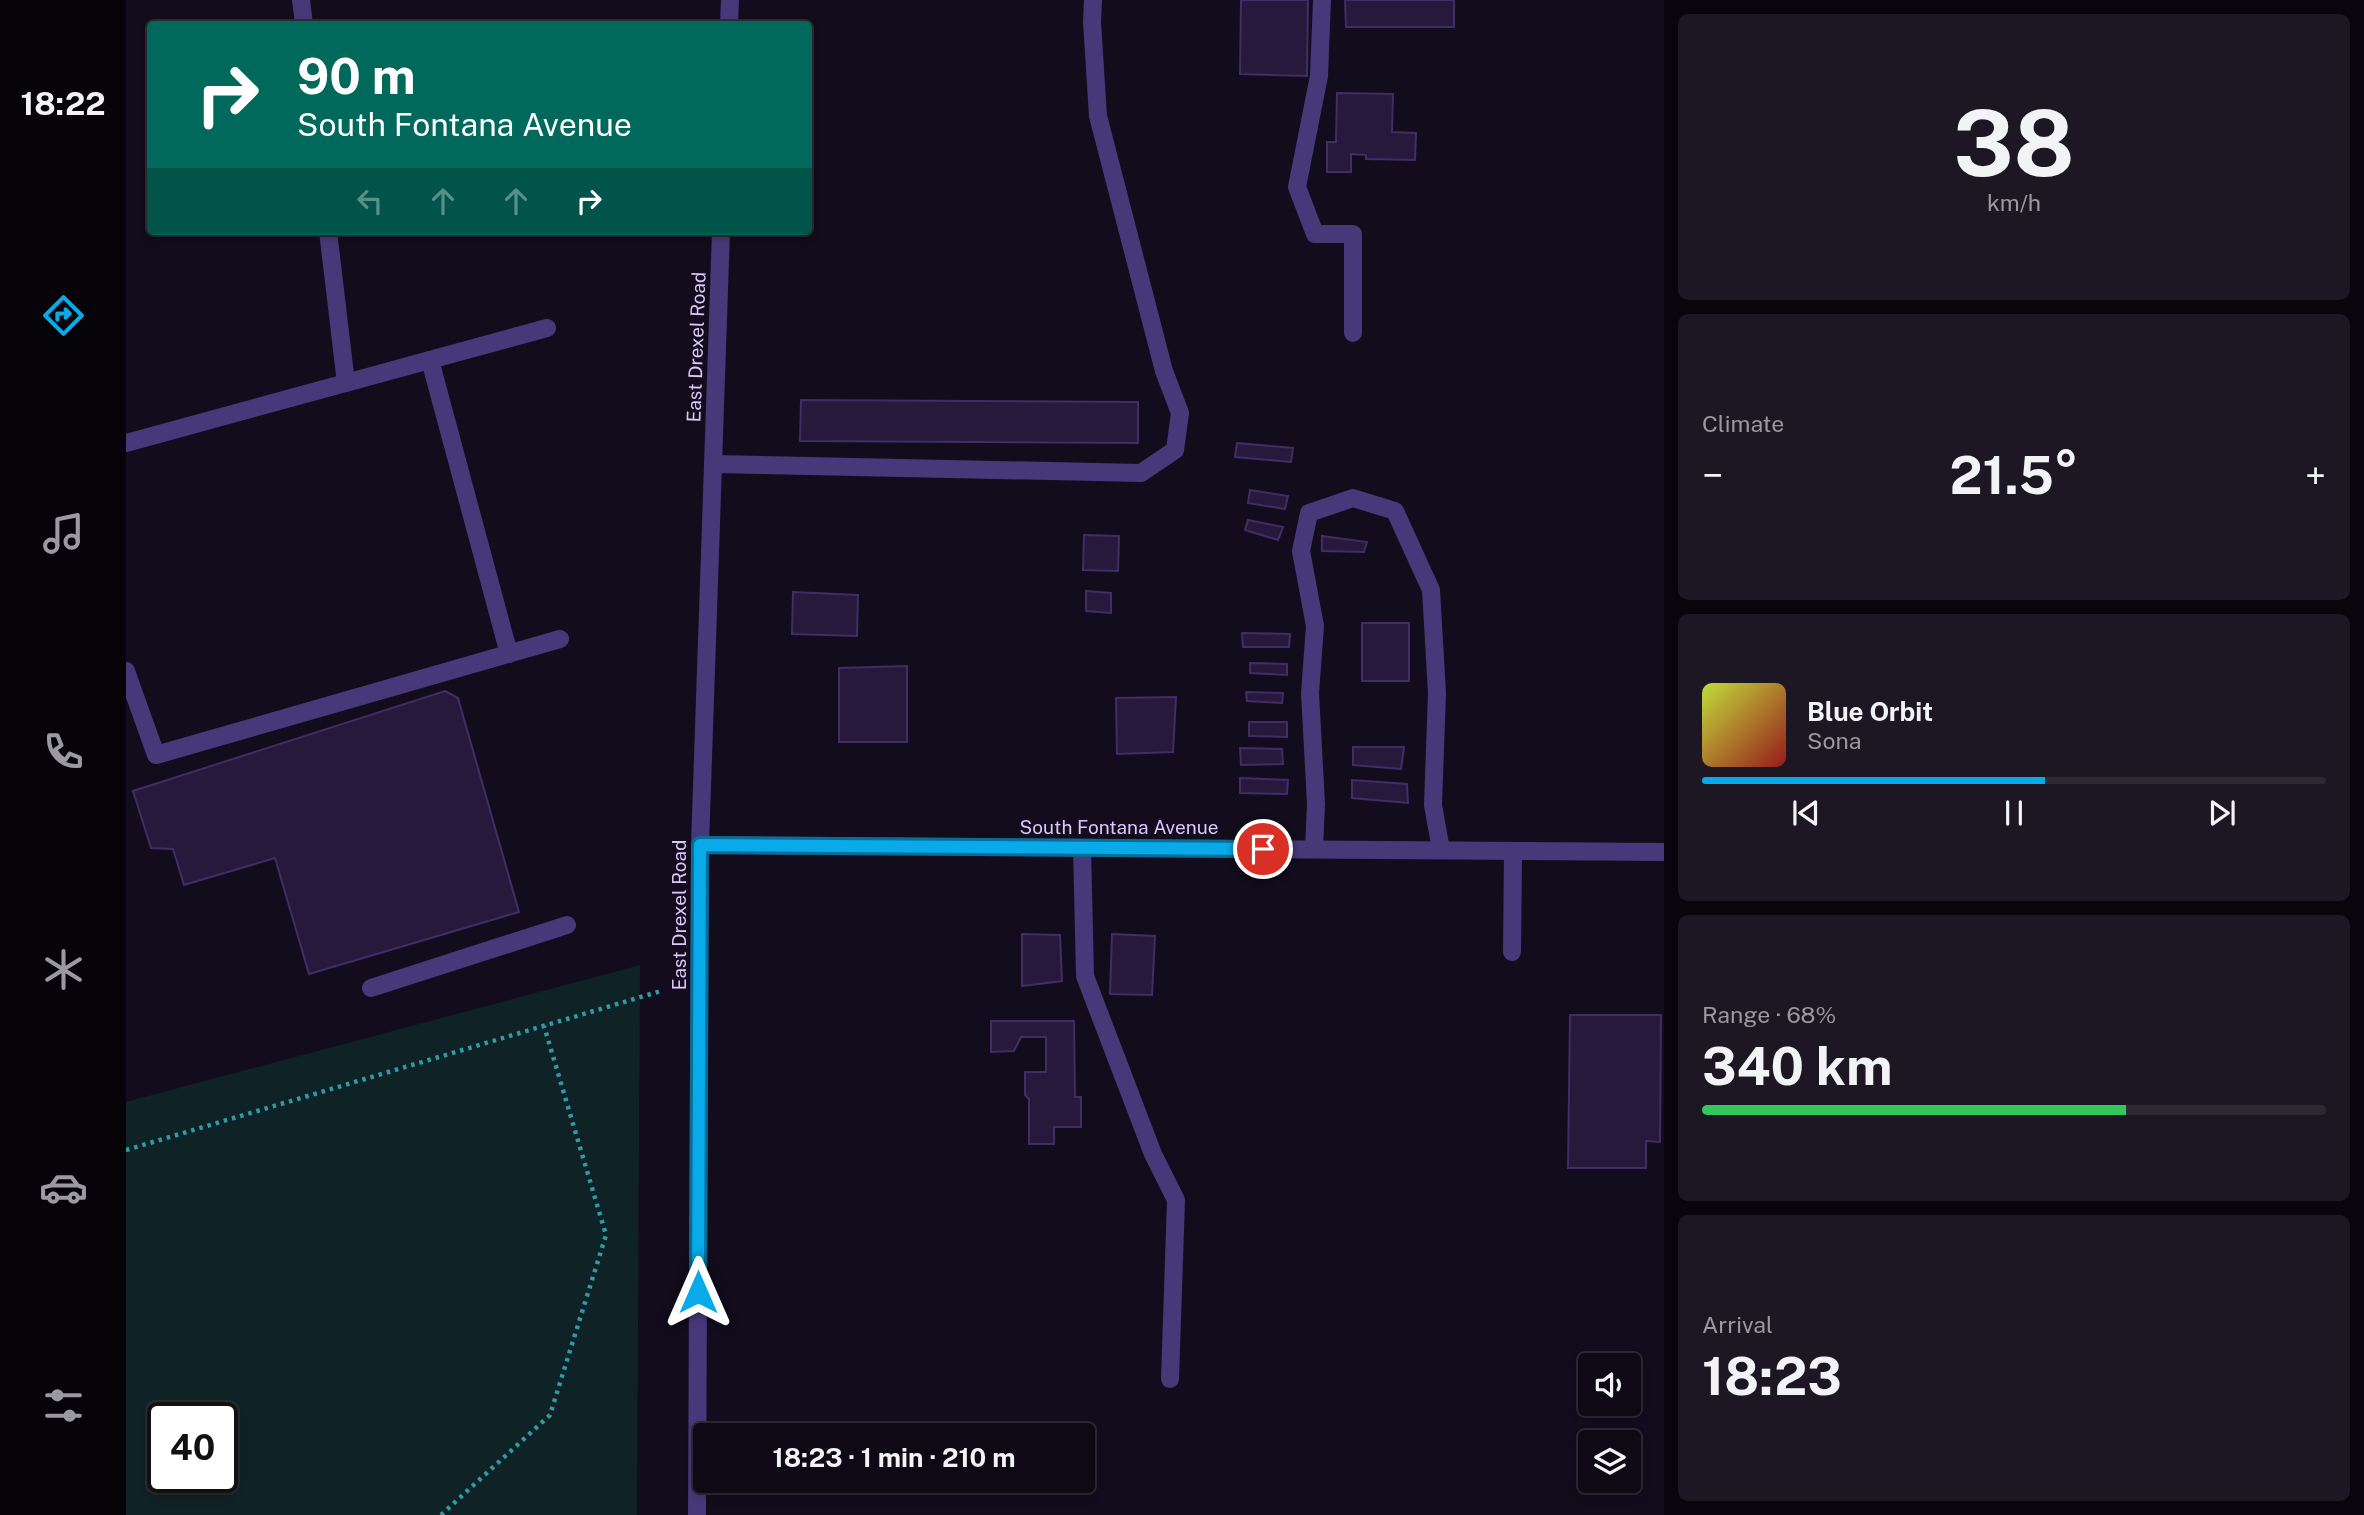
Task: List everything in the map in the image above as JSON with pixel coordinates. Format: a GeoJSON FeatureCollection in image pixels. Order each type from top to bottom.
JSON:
{"type":"FeatureCollection","features":[{"type":"Feature","properties":{"kind":"street"},"geometry":{"type":"LineString","coordinates":[[301,0],[304,21]]}},
{"type":"Feature","properties":{"kind":"street"},"geometry":{"type":"LineString","coordinates":[[729,21],[730,0]]}},
{"type":"Feature","properties":{"kind":"street"},"geometry":{"type":"LineString","coordinates":[[713,464],[1141,474],[1175,450],[1180,413],[1164,372],[1098,116],[1093,0]]}},
{"type":"Feature","properties":{"kind":"street"},"geometry":{"type":"LineString","coordinates":[[1322,0],[1319,76],[1297,187],[1315,234],[1353,234],[1353,333]]}},
{"type":"Feature","properties":{"kind":"street"},"geometry":{"type":"LineString","coordinates":[[328,235],[346,383]]}},
{"type":"Feature","properties":{"kind":"street","name":"East Drexel Road"},"geometry":{"type":"LineString","coordinates":[[697,1515],[700,845],[721,235]]}},
{"type":"Feature","properties":{"kind":"street"},"geometry":{"type":"LineString","coordinates":[[126,443],[547,328]]}},
{"type":"Feature","properties":{"kind":"street"},"geometry":{"type":"LineString","coordinates":[[430,360],[509,654]]}},
{"type":"Feature","properties":{"kind":"street"},"geometry":{"type":"LineString","coordinates":[[1314,849],[1316,804],[1310,693],[1315,626],[1301,551],[1309,513],[1353,498],[1395,511],[1431,590],[1437,693],[1433,805],[1441,850]]}},
{"type":"Feature","properties":{"kind":"street"},"geometry":{"type":"LineString","coordinates":[[126,671],[156,755],[560,639]]}},
{"type":"Feature","properties":{"kind":"street","name":"South Fontana Avenue"},"geometry":{"type":"LineString","coordinates":[[700,845],[1664,852]]}},
{"type":"Feature","properties":{"kind":"street"},"geometry":{"type":"LineString","coordinates":[[1082,848],[1085,976],[1153,1154],[1176,1200],[1170,1379]]}},
{"type":"Feature","properties":{"kind":"street"},"geometry":{"type":"LineString","coordinates":[[1513,851],[1513,952]]}},
{"type":"Feature","properties":{"kind":"street"},"geometry":{"type":"LineString","coordinates":[[371,988],[566,925]]}},
{"type":"Feature","properties":{"kind":"path"},"geometry":{"type":"LineString","coordinates":[[126,1150],[661,991]]}},
{"type":"Feature","properties":{"kind":"path"},"geometry":{"type":"LineString","coordinates":[[441,1515],[551,1415],[606,1235],[544,1026]]}},
{"type":"Feature","properties":{"kind":"green space"},"geometry":{"type":"Polygon","coordinates":[[[640,965],[637,1515],[126,1515],[126,1102],[640,965]]]}},
{"type":"Feature","properties":{"kind":"building"},"geometry":{"type":"Polygon","coordinates":[[[1241,0],[1308,0],[1307,76],[1240,74],[1241,0]]]}},
{"type":"Feature","properties":{"kind":"building"},"geometry":{"type":"Polygon","coordinates":[[[1345,0],[1454,0],[1454,27],[1346,27],[1345,0]]]}},
{"type":"Feature","properties":{"kind":"building"},"geometry":{"type":"Polygon","coordinates":[[[1337,93],[1393,94],[1392,132],[1416,133],[1415,160],[1366,159],[1366,155],[1351,154],[1351,172],[1327,172],[1327,142],[1336,142],[1337,93]]]}},
{"type":"Feature","properties":{"kind":"building"},"geometry":{"type":"Polygon","coordinates":[[[801,400],[1138,402],[1138,443],[800,441],[801,400]]]}},
{"type":"Feature","properties":{"kind":"building"},"geometry":{"type":"Polygon","coordinates":[[[1237,443],[1293,448],[1291,462],[1235,457],[1237,443]]]}},
{"type":"Feature","properties":{"kind":"building"},"geometry":{"type":"Polygon","coordinates":[[[1250,490],[1288,496],[1285,509],[1248,503],[1250,490]]]}},
{"type":"Feature","properties":{"kind":"building"},"geometry":{"type":"Polygon","coordinates":[[[1248,520],[1283,527],[1278,540],[1245,530],[1248,520]]]}},
{"type":"Feature","properties":{"kind":"building"},"geometry":{"type":"Polygon","coordinates":[[[1084,535],[1119,536],[1118,571],[1083,570],[1084,535]]]}},
{"type":"Feature","properties":{"kind":"building"},"geometry":{"type":"Polygon","coordinates":[[[1322,536],[1367,542],[1364,552],[1322,551],[1322,536]]]}},
{"type":"Feature","properties":{"kind":"building"},"geometry":{"type":"Polygon","coordinates":[[[1086,591],[1111,593],[1111,613],[1086,611],[1086,591]]]}},
{"type":"Feature","properties":{"kind":"building"},"geometry":{"type":"Polygon","coordinates":[[[793,592],[858,595],[857,636],[792,634],[793,592]]]}},
{"type":"Feature","properties":{"kind":"building"},"geometry":{"type":"Polygon","coordinates":[[[1362,623],[1409,623],[1409,681],[1362,681],[1362,623]]]}},
{"type":"Feature","properties":{"kind":"building"},"geometry":{"type":"Polygon","coordinates":[[[1242,633],[1290,634],[1289,647],[1243,647],[1242,633]]]}},
{"type":"Feature","properties":{"kind":"building"},"geometry":{"type":"Polygon","coordinates":[[[1250,663],[1287,664],[1287,675],[1250,673],[1250,663]]]}},
{"type":"Feature","properties":{"kind":"building"},"geometry":{"type":"Polygon","coordinates":[[[907,666],[907,742],[839,742],[839,668],[907,666]]]}},
{"type":"Feature","properties":{"kind":"building"},"geometry":{"type":"Polygon","coordinates":[[[445,691],[458,698],[519,912],[309,974],[275,858],[184,885],[173,849],[151,848],[133,791],[445,691]]]}},
{"type":"Feature","properties":{"kind":"building"},"geometry":{"type":"Polygon","coordinates":[[[1246,692],[1283,693],[1282,703],[1247,701],[1246,692]]]}},
{"type":"Feature","properties":{"kind":"building"},"geometry":{"type":"Polygon","coordinates":[[[1176,697],[1173,752],[1117,754],[1116,698],[1176,697]]]}},
{"type":"Feature","properties":{"kind":"building"},"geometry":{"type":"Polygon","coordinates":[[[1249,722],[1287,722],[1287,737],[1249,736],[1249,722]]]}},
{"type":"Feature","properties":{"kind":"building"},"geometry":{"type":"Polygon","coordinates":[[[1353,747],[1404,747],[1401,769],[1353,765],[1353,747]]]}},
{"type":"Feature","properties":{"kind":"building"},"geometry":{"type":"Polygon","coordinates":[[[1240,748],[1282,749],[1283,764],[1241,765],[1240,748]]]}},
{"type":"Feature","properties":{"kind":"building"},"geometry":{"type":"Polygon","coordinates":[[[1240,778],[1288,780],[1287,794],[1240,793],[1240,778]]]}},
{"type":"Feature","properties":{"kind":"building"},"geometry":{"type":"Polygon","coordinates":[[[1352,780],[1407,784],[1408,803],[1352,798],[1352,780]]]}},
{"type":"Feature","properties":{"kind":"building"},"geometry":{"type":"Polygon","coordinates":[[[1022,934],[1060,935],[1062,981],[1022,986],[1022,934]]]}},
{"type":"Feature","properties":{"kind":"building"},"geometry":{"type":"Polygon","coordinates":[[[1112,934],[1155,936],[1152,995],[1110,994],[1112,934]]]}},
{"type":"Feature","properties":{"kind":"building"},"geometry":{"type":"Polygon","coordinates":[[[1570,1015],[1661,1015],[1660,1142],[1646,1141],[1646,1168],[1568,1168],[1570,1015]]]}},
{"type":"Feature","properties":{"kind":"building"},"geometry":{"type":"Polygon","coordinates":[[[991,1021],[1074,1021],[1075,1097],[1081,1097],[1081,1127],[1054,1127],[1054,1144],[1029,1144],[1029,1099],[1025,1095],[1025,1072],[1046,1072],[1046,1037],[1021,1037],[1014,1051],[991,1052],[991,1021]]]}},
{"type":"Feature","properties":{"kind":"route"},"geometry":{"type":"LineString","coordinates":[[698,1292],[700,845],[1263,849]]}}]}
